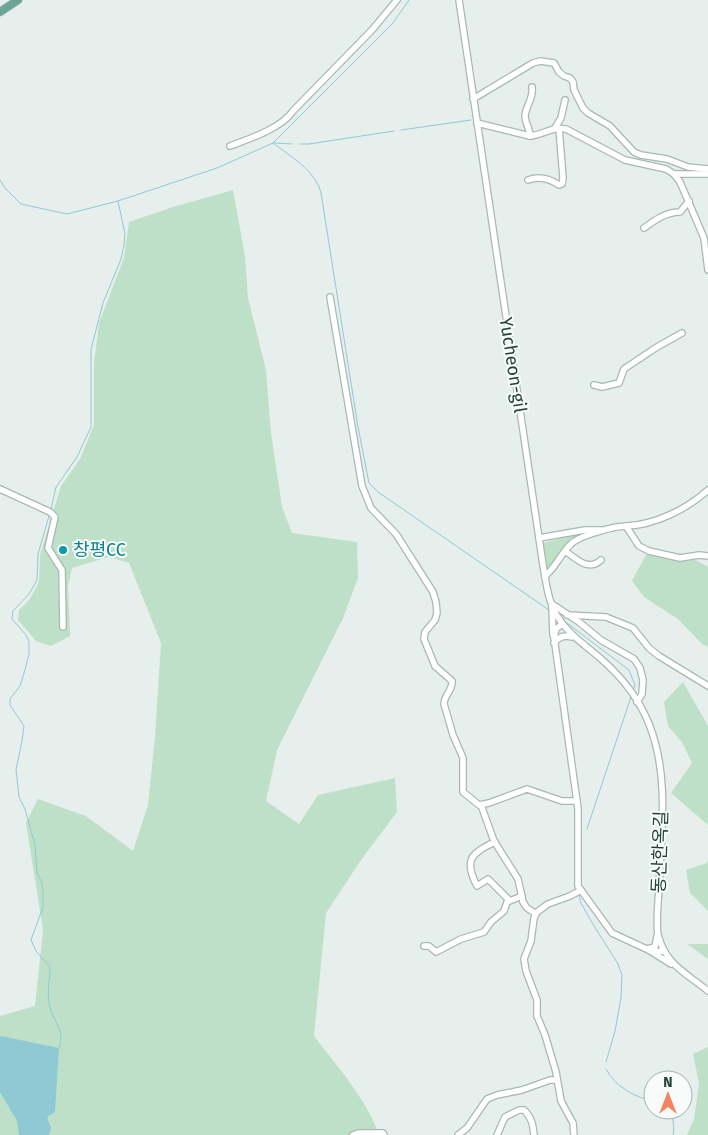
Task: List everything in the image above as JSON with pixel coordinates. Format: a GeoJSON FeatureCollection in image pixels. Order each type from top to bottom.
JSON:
{"type":"FeatureCollection","features":[{"type":"Feature","properties":{"kind":"main road"},"geometry":{"type":"LineString","coordinates":[[0,12],[18,0]]}},
{"type":"Feature","properties":{"kind":"street"},"geometry":{"type":"LineString","coordinates":[[230,146],[288,119],[293,111],[372,30],[397,0]]}},
{"type":"Feature","properties":{"kind":"street","name":"Yucheon-gil"},"geometry":{"type":"LineString","coordinates":[[458,0],[545,576],[552,603],[562,624],[576,639],[611,667],[636,700]]}},
{"type":"Feature","properties":{"kind":"street"},"geometry":{"type":"LineString","coordinates":[[473,99],[490,87],[533,63],[540,61],[554,64],[559,72],[570,78],[573,82],[574,90],[582,108],[610,126],[634,152],[667,159],[688,167],[708,169]]}},
{"type":"Feature","properties":{"kind":"street"},"geometry":{"type":"LineString","coordinates":[[530,136],[530,130],[525,119],[526,109],[533,94],[532,87]]}},
{"type":"Feature","properties":{"kind":"street"},"geometry":{"type":"LineString","coordinates":[[528,180],[540,178],[562,184],[564,178],[557,128],[566,100]]}},
{"type":"Feature","properties":{"kind":"street"},"geometry":{"type":"LineString","coordinates":[[477,123],[530,136],[557,128],[575,133],[624,159],[666,169],[674,174],[689,201],[704,238],[708,270]]}},
{"type":"Feature","properties":{"kind":"street"},"geometry":{"type":"LineString","coordinates":[[674,174],[708,174]]}},
{"type":"Feature","properties":{"kind":"street"},"geometry":{"type":"LineString","coordinates":[[644,228],[662,216],[680,212],[689,201]]}},
{"type":"Feature","properties":{"kind":"street"},"geometry":{"type":"LineString","coordinates":[[330,297],[362,486],[371,508],[399,538],[435,597],[436,617],[425,632],[424,639],[435,666],[452,681],[452,687],[444,700],[444,704],[453,735],[463,758],[462,790],[472,800],[481,805],[495,842],[516,876],[525,906],[536,914]]}},
{"type":"Feature","properties":{"kind":"street"},"geometry":{"type":"LineString","coordinates":[[594,385],[602,387],[618,382],[624,369],[656,347],[682,333]]}},
{"type":"Feature","properties":{"kind":"street"},"geometry":{"type":"LineString","coordinates":[[0,489],[50,512],[55,517],[48,548],[62,570],[63,628]]}},
{"type":"Feature","properties":{"kind":"street"},"geometry":{"type":"LineString","coordinates":[[545,576],[553,570],[571,543],[576,540],[605,530],[635,526],[670,515],[699,498],[708,490]]}},
{"type":"Feature","properties":{"kind":"street"},"geometry":{"type":"LineString","coordinates":[[626,526],[639,546],[648,551],[680,558],[699,555],[708,556]]}},
{"type":"Feature","properties":{"kind":"street"},"geometry":{"type":"LineString","coordinates":[[539,538],[585,530],[605,530]]}},
{"type":"Feature","properties":{"kind":"street"},"geometry":{"type":"LineString","coordinates":[[565,551],[580,562],[591,566],[601,560]]}},
{"type":"Feature","properties":{"kind":"street"},"geometry":{"type":"LineString","coordinates":[[552,603],[601,640],[634,659],[640,668],[642,680],[642,694],[636,700]]}},
{"type":"Feature","properties":{"kind":"street"},"geometry":{"type":"LineString","coordinates":[[552,603],[554,640],[577,801],[578,882],[581,890],[614,935],[653,952],[664,951]]}},
{"type":"Feature","properties":{"kind":"street"},"geometry":{"type":"LineString","coordinates":[[567,615],[606,617],[632,628],[649,648],[659,656],[708,686]]}},
{"type":"Feature","properties":{"kind":"street"},"geometry":{"type":"LineString","coordinates":[[554,640],[556,629],[562,624]]}},
{"type":"Feature","properties":{"kind":"street"},"geometry":{"type":"LineString","coordinates":[[554,640],[563,636],[576,639]]}},
{"type":"Feature","properties":{"kind":"street","name":"동산한옥길"},"geometry":{"type":"LineString","coordinates":[[636,700],[646,717],[654,739],[660,766],[662,808],[658,929],[664,951],[676,967],[708,991]]}},
{"type":"Feature","properties":{"kind":"street"},"geometry":{"type":"LineString","coordinates":[[481,805],[527,789],[562,801],[577,801]]}},
{"type":"Feature","properties":{"kind":"street"},"geometry":{"type":"LineString","coordinates":[[495,842],[474,854],[470,871],[477,886],[488,879],[509,900]]}},
{"type":"Feature","properties":{"kind":"street"},"geometry":{"type":"LineString","coordinates":[[574,1135],[573,1123],[561,1101],[556,1072],[545,1035],[536,1016],[536,997],[528,979],[524,963],[531,941],[536,914],[548,904],[581,890]]}},
{"type":"Feature","properties":{"kind":"street"},"geometry":{"type":"LineString","coordinates":[[424,946],[429,946],[436,952],[461,939],[484,932],[490,922],[504,911],[509,900],[522,896]]}},
{"type":"Feature","properties":{"kind":"street"},"geometry":{"type":"LineString","coordinates":[[647,949],[652,949],[656,945],[658,929]]}},
{"type":"Feature","properties":{"kind":"street"},"geometry":{"type":"LineString","coordinates":[[647,949],[676,967]]}},
{"type":"Feature","properties":{"kind":"street"},"geometry":{"type":"LineString","coordinates":[[458,1135],[467,1128],[488,1099],[550,1080],[557,1080]]}},
{"type":"Feature","properties":{"kind":"street"},"geometry":{"type":"LineString","coordinates":[[497,1135],[504,1116],[524,1110],[533,1122],[534,1135]]}},
{"type":"Feature","properties":{"kind":"street"},"geometry":{"type":"LineString","coordinates":[[353,1135],[358,1133],[383,1133],[384,1135]]}},
{"type":"Feature","properties":{"kind":"green space"},"geometry":{"type":"Polygon","coordinates":[[[233,190],[245,256],[248,298],[266,370],[271,433],[282,507],[292,533],[357,542],[358,578],[343,618],[277,750],[266,801],[299,824],[318,795],[395,778],[397,812],[361,860],[326,913],[314,1036],[359,1096],[379,1135],[0,1135],[0,1016],[35,1006],[43,930],[26,823],[38,799],[86,816],[133,851],[148,805],[155,737],[161,643],[129,563],[109,557],[72,568],[68,586],[70,636],[51,646],[36,641],[18,620],[19,610],[30,599],[39,582],[40,555],[61,486],[80,459],[94,425],[94,364],[99,323],[124,258],[129,222],[233,190]]]}},
{"type":"Feature","properties":{"kind":"green space"},"geometry":{"type":"Polygon","coordinates":[[[587,532],[572,540],[547,572],[543,543],[587,532]]]}},
{"type":"Feature","properties":{"kind":"green space"},"geometry":{"type":"Polygon","coordinates":[[[647,553],[685,554],[708,567],[708,647],[702,644],[678,619],[644,597],[632,581],[647,553]]]}},
{"type":"Feature","properties":{"kind":"green space"},"geometry":{"type":"Polygon","coordinates":[[[683,682],[708,726],[708,825],[671,793],[692,763],[682,742],[668,726],[664,702],[683,682]]]}},
{"type":"Feature","properties":{"kind":"green space"},"geometry":{"type":"Polygon","coordinates":[[[708,859],[708,911],[690,893],[686,870],[707,863],[708,859]]]}},
{"type":"Feature","properties":{"kind":"green space"},"geometry":{"type":"Polygon","coordinates":[[[687,944],[708,944],[708,959],[687,944]]]}},
{"type":"Feature","properties":{"kind":"green space"},"geometry":{"type":"Polygon","coordinates":[[[708,1047],[708,1135],[687,1135],[694,1119],[699,1083],[693,1054],[708,1047]]]}},
{"type":"Feature","properties":{"kind":"water"},"geometry":{"type":"Polygon","coordinates":[[[1,1036],[59,1048],[55,1112],[47,1117],[51,1128],[49,1135],[19,1135],[17,1121],[0,1092],[1,1036]]]}},
{"type":"Feature","properties":{"kind":"waterway"},"geometry":{"type":"LineString","coordinates":[[0,180],[5,188],[21,204],[67,214],[118,201],[217,168],[273,143],[393,23],[409,0]]}},
{"type":"Feature","properties":{"kind":"waterway"},"geometry":{"type":"LineString","coordinates":[[401,130],[471,120]]}},
{"type":"Feature","properties":{"kind":"waterway"},"geometry":{"type":"LineString","coordinates":[[300,144],[394,131]]}},
{"type":"Feature","properties":{"kind":"waterway"},"geometry":{"type":"LineString","coordinates":[[273,143],[295,159],[314,177],[321,193],[358,427],[369,483],[378,492],[549,610]]}},
{"type":"Feature","properties":{"kind":"waterway"},"geometry":{"type":"LineString","coordinates":[[274,143],[292,144]]}},
{"type":"Feature","properties":{"kind":"waterway"},"geometry":{"type":"LineString","coordinates":[[668,167],[674,171]]}},
{"type":"Feature","properties":{"kind":"waterway"},"geometry":{"type":"LineString","coordinates":[[51,509],[56,487],[77,457],[91,427],[91,349],[103,303],[121,259],[124,245],[125,234],[118,201]]}},
{"type":"Feature","properties":{"kind":"waterway"},"geometry":{"type":"LineString","coordinates":[[693,204],[708,240]]}},
{"type":"Feature","properties":{"kind":"waterway"},"geometry":{"type":"LineString","coordinates":[[49,516],[38,554],[37,580],[29,594],[13,611],[12,619],[26,635],[29,642],[29,654],[20,686],[10,699],[10,705],[24,726],[16,770],[19,797],[25,809],[35,845],[37,873],[43,890],[43,907],[31,940],[36,951],[50,967],[48,998],[60,1030],[61,1041],[59,1048]]}},
{"type":"Feature","properties":{"kind":"waterway"},"geometry":{"type":"LineString","coordinates":[[563,620],[629,670],[635,685],[633,691]]}},
{"type":"Feature","properties":{"kind":"waterway"},"geometry":{"type":"LineString","coordinates":[[587,829],[631,697]]}},
{"type":"Feature","properties":{"kind":"waterway"},"geometry":{"type":"LineString","coordinates":[[579,896],[591,921],[618,964],[622,975],[621,998],[615,1031],[606,1062]]}},
{"type":"Feature","properties":{"kind":"waterway"},"geometry":{"type":"LineString","coordinates":[[606,1069],[620,1086],[643,1098]]}},
{"type":"Feature","properties":{"kind":"waterway"},"geometry":{"type":"LineString","coordinates":[[673,1120],[673,1135]]}},
{"type":"Feature","properties":{"kind":"place","name":"창평CC"},"geometry":{"type":"Point","coordinates":[63,550]}}]}
